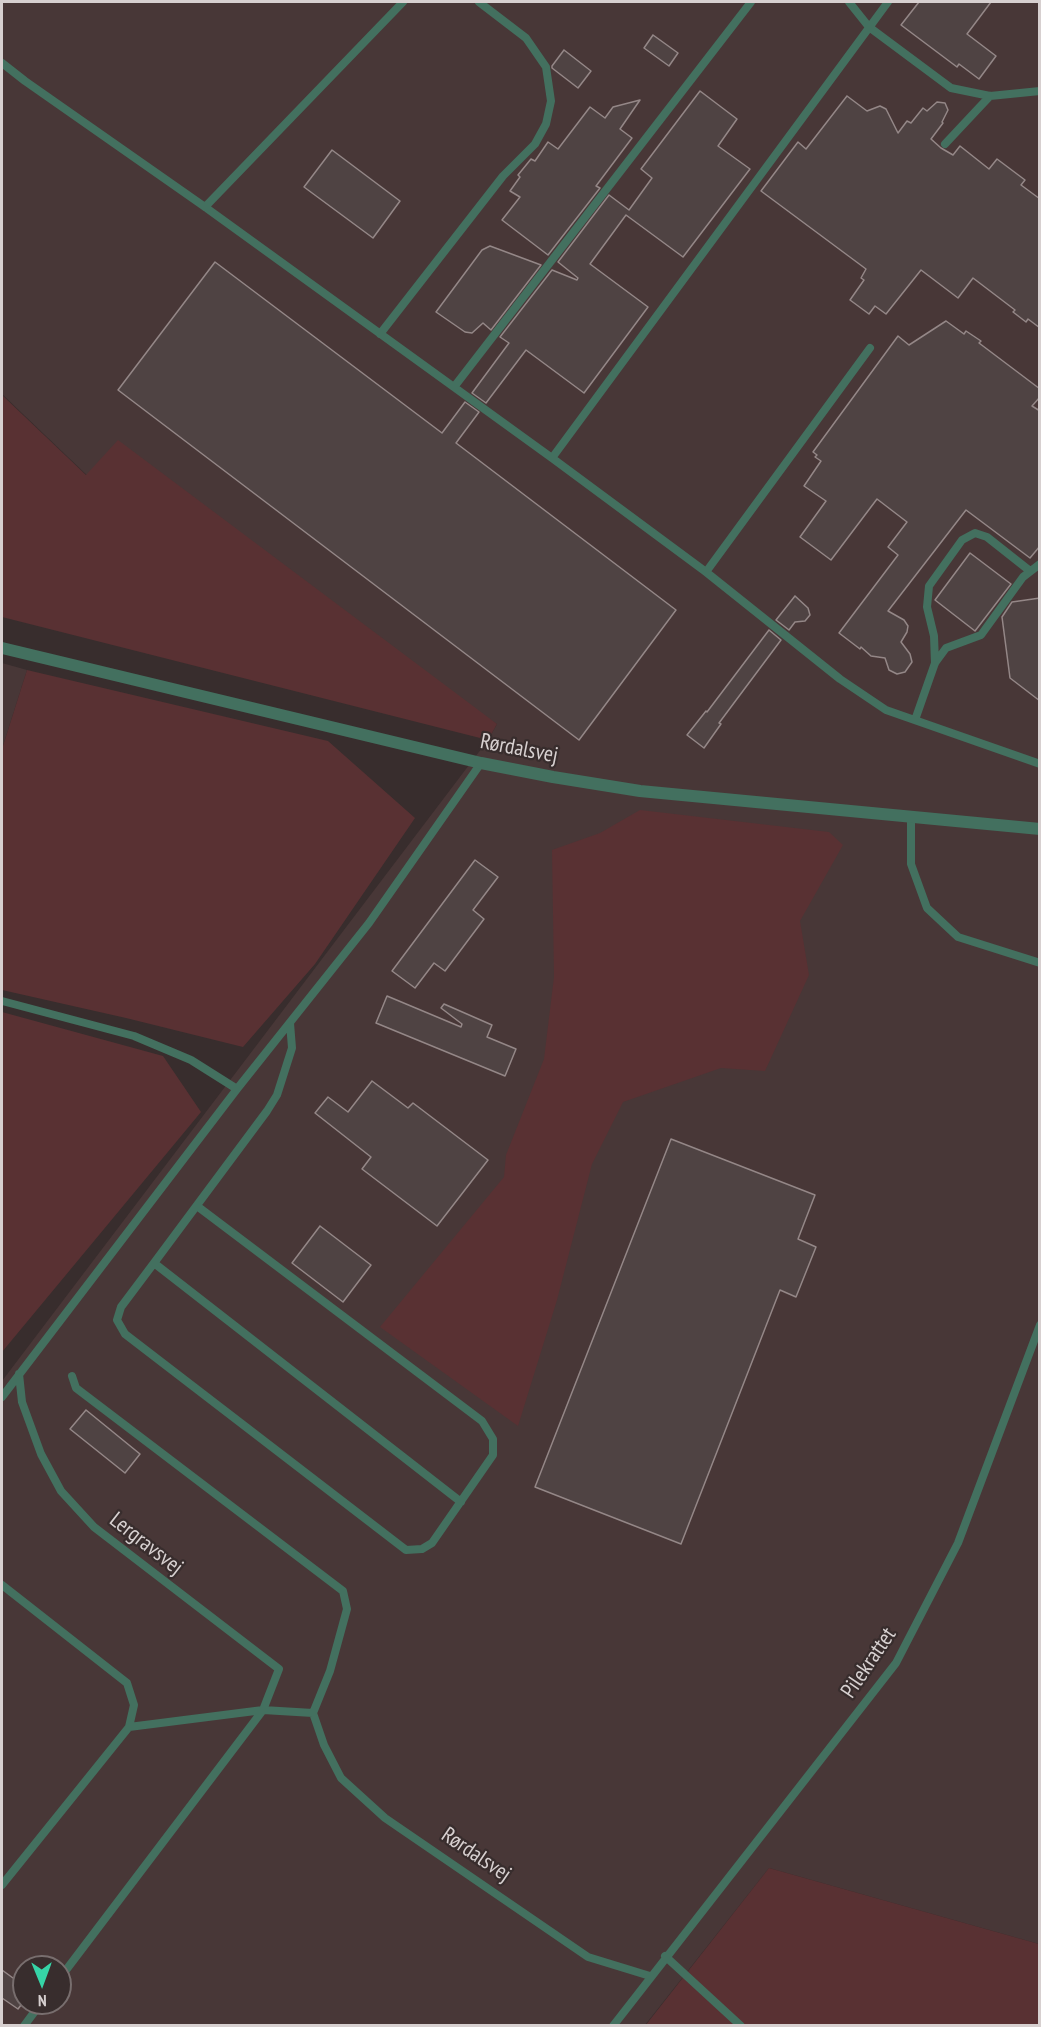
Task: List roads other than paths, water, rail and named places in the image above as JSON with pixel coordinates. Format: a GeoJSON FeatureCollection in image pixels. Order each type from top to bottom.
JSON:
{"type":"FeatureCollection","features":[{"type":"Feature","properties":{"kind":"street","name":"Rørdalsvej"},"geometry":{"type":"LineString","coordinates":[[2,648],[481,764],[640,791],[1040,829]]}},
{"type":"Feature","properties":{"kind":"lane"},"geometry":{"type":"LineString","coordinates":[[205,207],[403,2]]}},
{"type":"Feature","properties":{"kind":"lane"},"geometry":{"type":"LineString","coordinates":[[380,334],[503,176],[535,144],[546,124],[551,101],[546,67],[526,38],[479,2]]}},
{"type":"Feature","properties":{"kind":"lane"},"geometry":{"type":"LineString","coordinates":[[454,387],[751,2]]}},
{"type":"Feature","properties":{"kind":"lane"},"geometry":{"type":"LineString","coordinates":[[849,2],[869,27],[951,88],[990,96],[1040,91]]}},
{"type":"Feature","properties":{"kind":"lane"},"geometry":{"type":"LineString","coordinates":[[552,458],[888,2]]}},
{"type":"Feature","properties":{"kind":"lane"},"geometry":{"type":"LineString","coordinates":[[2,63],[552,458],[706,572],[840,679],[886,710],[1040,764]]}},
{"type":"Feature","properties":{"kind":"lane"},"geometry":{"type":"LineString","coordinates":[[945,144],[990,96]]}},
{"type":"Feature","properties":{"kind":"lane"},"geometry":{"type":"LineString","coordinates":[[706,572],[870,348]]}},
{"type":"Feature","properties":{"kind":"lane"},"geometry":{"type":"LineString","coordinates":[[935,663],[934,636],[927,607],[929,586],[962,540],[975,533],[987,537],[1030,571]]}},
{"type":"Feature","properties":{"kind":"lane"},"geometry":{"type":"LineString","coordinates":[[915,720],[935,663],[946,648],[981,635],[1023,577],[1040,564]]}},
{"type":"Feature","properties":{"kind":"lane"},"geometry":{"type":"LineString","coordinates":[[2,1397],[237,1089],[369,923],[481,764]]}},
{"type":"Feature","properties":{"kind":"lane"},"geometry":{"type":"LineString","coordinates":[[911,816],[910,864],[927,908],[958,936],[1040,963]]}},
{"type":"Feature","properties":{"kind":"lane"},"geometry":{"type":"LineString","coordinates":[[2,1001],[134,1036],[191,1060],[237,1089]]}},
{"type":"Feature","properties":{"kind":"lane"},"geometry":{"type":"LineString","coordinates":[[197,1206],[482,1421],[494,1439],[493,1455],[432,1544],[422,1549],[406,1550],[125,1334],[117,1320],[121,1307],[277,1095],[292,1048],[290,1023]]}},
{"type":"Feature","properties":{"kind":"lane"},"geometry":{"type":"LineString","coordinates":[[154,1263],[461,1502]]}},
{"type":"Feature","properties":{"kind":"lane","name":"Pilekrattet"},"geometry":{"type":"LineString","coordinates":[[650,1976],[896,1663],[958,1543],[1040,1325]]}},
{"type":"Feature","properties":{"kind":"lane","name":"Lergravsvej"},"geometry":{"type":"LineString","coordinates":[[19,1374],[22,1402],[41,1454],[61,1491],[94,1527],[279,1669],[263,1710],[72,1962]]}},
{"type":"Feature","properties":{"kind":"lane"},"geometry":{"type":"LineString","coordinates":[[72,1376],[76,1388],[344,1591],[347,1609],[330,1671],[313,1713],[263,1710],[129,1727]]}},
{"type":"Feature","properties":{"kind":"lane"},"geometry":{"type":"LineString","coordinates":[[2,1586],[127,1683],[134,1705],[129,1727],[2,1885]]}},
{"type":"Feature","properties":{"kind":"lane","name":"Rørdalsvej"},"geometry":{"type":"LineString","coordinates":[[313,1713],[324,1744],[341,1778],[385,1818],[588,1958],[650,1976]]}},
{"type":"Feature","properties":{"kind":"lane"},"geometry":{"type":"LineString","coordinates":[[666,1956],[741,2025]]}},
{"type":"Feature","properties":{"kind":"lane"},"geometry":{"type":"LineString","coordinates":[[613,2025],[650,1976]]}}]}
